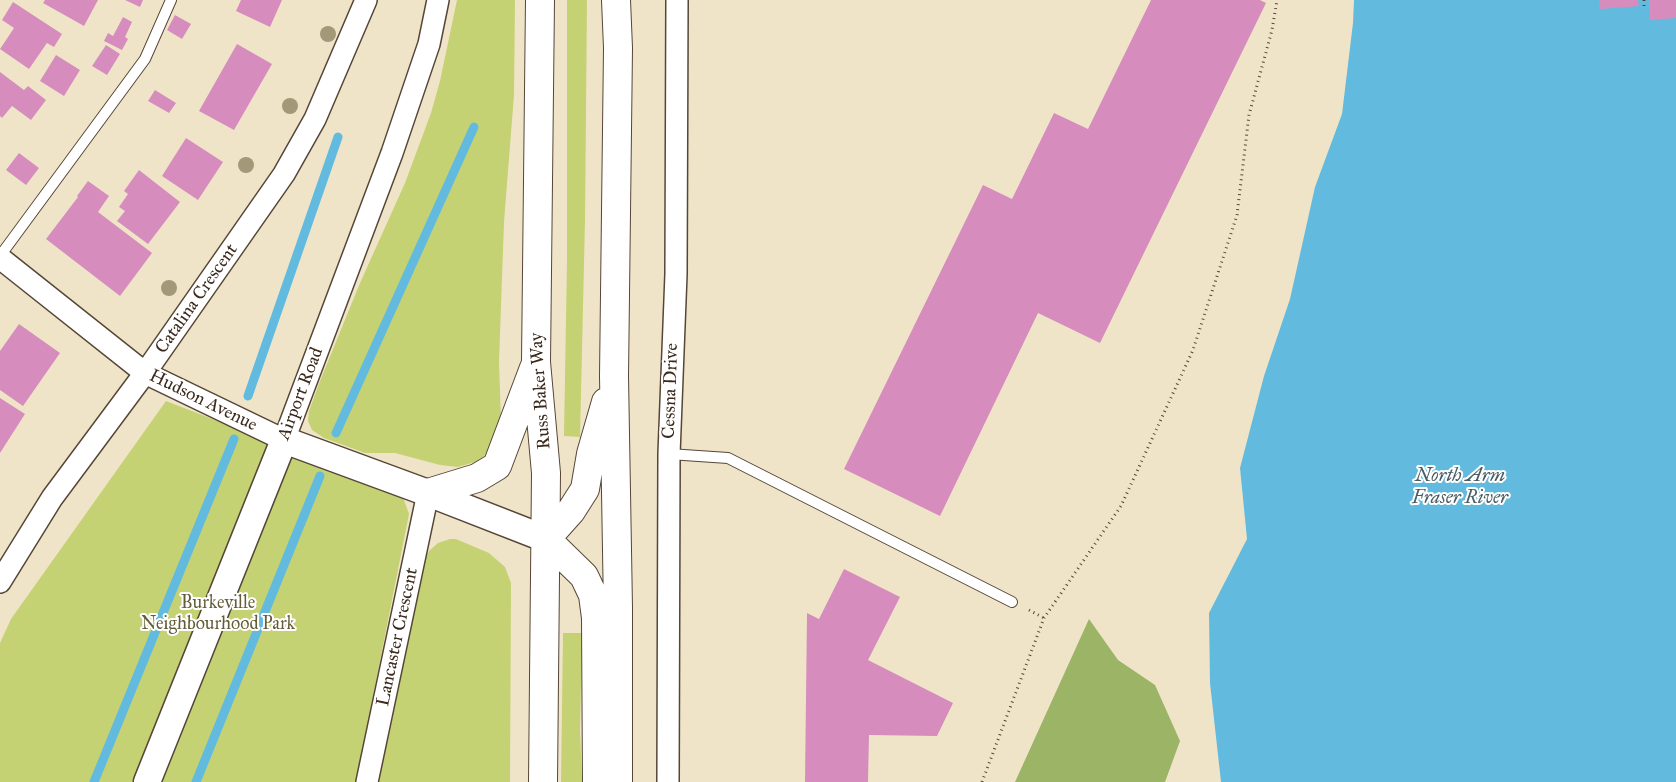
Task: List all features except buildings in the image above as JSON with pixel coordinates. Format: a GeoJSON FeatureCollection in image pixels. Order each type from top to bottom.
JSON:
{"type":"FeatureCollection","features":[{"type":"Feature","properties":{"kind":"main road","name":"Russ Baker Way"},"geometry":{"type":"LineString","coordinates":[[540,0],[536,362],[546,472],[543,782]]}},
{"type":"Feature","properties":{"kind":"main road"},"geometry":{"type":"LineString","coordinates":[[616,0],[618,48],[614,376],[618,617],[618,782]]}},
{"type":"Feature","properties":{"kind":"main road"},"geometry":{"type":"LineString","coordinates":[[428,493],[477,478],[497,466],[536,362]]}},
{"type":"Feature","properties":{"kind":"main road"},"geometry":{"type":"LineString","coordinates":[[597,782],[596,618],[593,595],[584,576],[546,540],[570,511],[585,488],[591,454],[614,376]]}},
{"type":"Feature","properties":{"kind":"street","name":"Catalina Crescent"},"geometry":{"type":"LineString","coordinates":[[0,582],[52,498],[145,373],[284,174],[314,119],[366,0]]}},
{"type":"Feature","properties":{"kind":"street","name":"Airport Road"},"geometry":{"type":"LineString","coordinates":[[147,782],[284,440],[392,153],[429,44],[438,0]]}},
{"type":"Feature","properties":{"kind":"street","name":"Cessna Drive"},"geometry":{"type":"LineString","coordinates":[[668,782],[669,454],[676,274],[677,0]]}},
{"type":"Feature","properties":{"kind":"street","name":"Hudson Avenue"},"geometry":{"type":"LineString","coordinates":[[0,257],[145,373],[284,440],[428,493],[546,540]]}},
{"type":"Feature","properties":{"kind":"street","name":"Lancaster Crescent"},"geometry":{"type":"LineString","coordinates":[[367,782],[428,493]]}},
{"type":"Feature","properties":{"kind":"lane"},"geometry":{"type":"LineString","coordinates":[[0,257],[145,59],[170,0]]}},
{"type":"Feature","properties":{"kind":"lane"},"geometry":{"type":"LineString","coordinates":[[669,454],[728,458],[1012,602]]}},
{"type":"Feature","properties":{"kind":"path"},"geometry":{"type":"LineString","coordinates":[[982,782],[1044,618],[1121,506],[1193,350],[1237,214],[1249,115],[1272,30],[1277,0]]}},
{"type":"Feature","properties":{"kind":"path"},"geometry":{"type":"LineString","coordinates":[[1644,0],[1644,9]]}},
{"type":"Feature","properties":{"kind":"green space"},"geometry":{"type":"Polygon","coordinates":[[[457,0],[515,0],[514,95],[504,222],[499,362],[501,421],[490,448],[484,456],[475,462],[458,467],[440,465],[395,453],[365,453],[324,438],[312,430],[308,421],[309,411],[320,381],[360,283],[405,183],[431,113],[440,81],[457,0]]]}},
{"type":"Feature","properties":{"kind":"green space"},"geometry":{"type":"Polygon","coordinates":[[[567,0],[587,0],[585,220],[580,437],[564,436],[567,260],[567,0]]]}},
{"type":"Feature","properties":{"kind":"green space","name":"Burkeville Neighbourhood Park"},"geometry":{"type":"Polygon","coordinates":[[[166,401],[401,492],[409,514],[356,782],[0,782],[0,643],[11,619],[166,401]]]}},
{"type":"Feature","properties":{"kind":"green space"},"geometry":{"type":"Polygon","coordinates":[[[456,539],[489,553],[505,567],[511,583],[510,782],[377,782],[394,711],[422,564],[429,551],[438,543],[456,539]]]}},
{"type":"Feature","properties":{"kind":"green space"},"geometry":{"type":"Polygon","coordinates":[[[1089,619],[1118,660],[1155,685],[1180,741],[1165,782],[1015,782],[1089,619]]]}},
{"type":"Feature","properties":{"kind":"green space"},"geometry":{"type":"Polygon","coordinates":[[[563,633],[582,633],[580,730],[582,782],[561,782],[563,633]]]}},
{"type":"Feature","properties":{"kind":"water","name":"North Arm Fraser River"},"geometry":{"type":"Polygon","coordinates":[[[1354,0],[1676,0],[1676,782],[1221,782],[1210,683],[1209,613],[1247,539],[1240,468],[1264,376],[1290,299],[1315,187],[1342,114],[1354,0]]]}},
{"type":"Feature","properties":{"kind":"waterway"},"geometry":{"type":"LineString","coordinates":[[336,433],[474,127]]}},
{"type":"Feature","properties":{"kind":"waterway"},"geometry":{"type":"LineString","coordinates":[[248,396],[338,137]]}},
{"type":"Feature","properties":{"kind":"waterway"},"geometry":{"type":"LineString","coordinates":[[94,782],[234,439]]}},
{"type":"Feature","properties":{"kind":"waterway"},"geometry":{"type":"LineString","coordinates":[[196,782],[320,476]]}}]}
